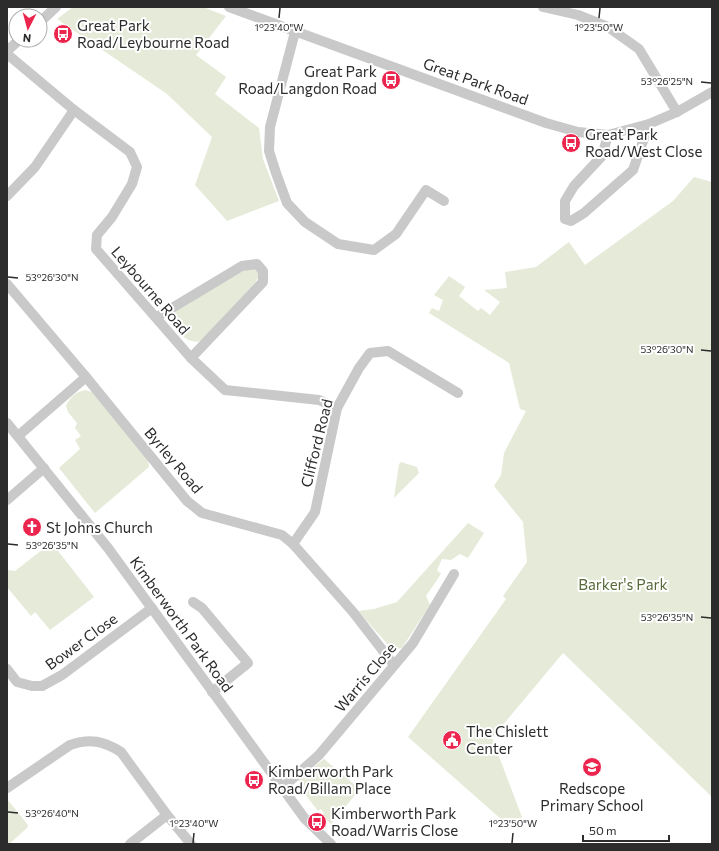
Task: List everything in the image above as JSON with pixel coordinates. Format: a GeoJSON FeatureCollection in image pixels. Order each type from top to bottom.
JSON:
{"type":"FeatureCollection","features":[{"type":"Feature","properties":{"kind":"street"},"geometry":{"type":"LineString","coordinates":[[48,14],[56,7]]}},
{"type":"Feature","properties":{"kind":"street","name":"Great Park Road"},"geometry":{"type":"LineString","coordinates":[[229,7],[546,123],[578,132],[608,135],[649,124],[677,112],[712,92]]}},
{"type":"Feature","properties":{"kind":"street"},"geometry":{"type":"LineString","coordinates":[[543,7],[578,15],[608,27],[639,49],[677,112]]}},
{"type":"Feature","properties":{"kind":"street"},"geometry":{"type":"LineString","coordinates":[[295,32],[270,127],[269,151],[287,203],[305,222],[338,244],[374,250],[396,234],[426,190],[444,201]]}},
{"type":"Feature","properties":{"kind":"street","name":"Leybourne Road"},"geometry":{"type":"LineString","coordinates":[[7,52],[74,110],[130,152],[137,167],[132,184],[112,217],[97,235],[96,249],[157,317],[191,358],[225,390],[319,400],[337,408]]}},
{"type":"Feature","properties":{"kind":"street"},"geometry":{"type":"LineString","coordinates":[[7,196],[35,167],[74,110]]}},
{"type":"Feature","properties":{"kind":"street"},"geometry":{"type":"LineString","coordinates":[[608,135],[602,156],[574,186],[565,201],[565,219],[571,221],[584,213],[633,170],[649,124]]}},
{"type":"Feature","properties":{"kind":"street"},"geometry":{"type":"LineString","coordinates":[[157,317],[242,266],[257,264],[263,272],[262,282],[191,358]]}},
{"type":"Feature","properties":{"kind":"street","name":"Byrley Road"},"geometry":{"type":"LineString","coordinates":[[7,284],[86,377],[187,501],[202,513],[282,535],[293,544],[353,612],[394,665]]}},
{"type":"Feature","properties":{"kind":"street","name":"Clifford Road"},"geometry":{"type":"LineString","coordinates":[[293,544],[315,512],[337,408],[359,368],[370,353],[388,351],[458,393]]}},
{"type":"Feature","properties":{"kind":"street"},"geometry":{"type":"LineString","coordinates":[[18,436],[86,377]]}},
{"type":"Feature","properties":{"kind":"street","name":"Kimberworth Park Road"},"geometry":{"type":"LineString","coordinates":[[7,423],[84,518],[152,608],[305,819],[331,844]]}},
{"type":"Feature","properties":{"kind":"street"},"geometry":{"type":"LineString","coordinates":[[7,500],[44,468]]}},
{"type":"Feature","properties":{"kind":"street","name":"Warris Close"},"geometry":{"type":"LineString","coordinates":[[282,788],[319,754],[413,643],[427,622],[454,574]]}},
{"type":"Feature","properties":{"kind":"street"},"geometry":{"type":"LineString","coordinates":[[193,602],[202,608],[248,663],[212,692]]}},
{"type":"Feature","properties":{"kind":"street","name":"Bower Close"},"geometry":{"type":"LineString","coordinates":[[7,669],[17,682],[24,685],[42,686],[62,675],[152,608]]}},
{"type":"Feature","properties":{"kind":"street"},"geometry":{"type":"LineString","coordinates":[[7,788],[70,745],[82,741],[94,740],[110,745],[121,752],[167,815],[191,844]]}},
{"type":"Feature","properties":{"kind":"street"},"geometry":{"type":"LineString","coordinates":[[130,844],[167,815]]}},
{"type":"Feature","properties":{"kind":"green space"},"geometry":{"type":"Polygon","coordinates":[[[73,7],[203,7],[226,16],[196,55],[226,77],[215,94],[259,128],[263,159],[279,201],[227,221],[195,185],[212,137],[167,94],[57,19],[73,7]]]}},
{"type":"Feature","properties":{"kind":"green space","name":"Barker's Park"},"geometry":{"type":"Polygon","coordinates":[[[694,177],[712,182],[712,797],[563,653],[492,738],[522,817],[511,828],[408,737],[506,599],[503,596],[527,562],[523,522],[494,486],[501,475],[504,453],[526,411],[520,409],[509,363],[429,313],[432,308],[439,311],[443,300],[434,295],[449,276],[465,287],[459,296],[478,311],[481,308],[490,315],[500,302],[484,290],[507,288],[505,272],[536,267],[569,242],[585,265],[673,201],[694,177]]]}},
{"type":"Feature","properties":{"kind":"green space"},"geometry":{"type":"Polygon","coordinates":[[[249,268],[253,268],[258,272],[258,278],[255,283],[201,341],[191,341],[186,339],[178,332],[172,323],[171,318],[178,308],[249,268]]]}},
{"type":"Feature","properties":{"kind":"green space"},"geometry":{"type":"Polygon","coordinates":[[[85,390],[92,392],[148,460],[149,467],[95,513],[59,468],[80,449],[75,440],[81,436],[75,428],[77,423],[68,412],[66,406],[74,395],[85,390]]]}},
{"type":"Feature","properties":{"kind":"green space"},"geometry":{"type":"Polygon","coordinates":[[[401,462],[417,467],[419,473],[394,498],[399,464],[401,462]]]}},
{"type":"Feature","properties":{"kind":"green space"},"geometry":{"type":"Polygon","coordinates":[[[468,523],[484,533],[468,558],[460,554],[451,560],[442,559],[437,570],[441,574],[426,596],[430,605],[402,648],[395,649],[390,647],[358,611],[374,609],[397,602],[468,523]]]}},
{"type":"Feature","properties":{"kind":"green space"},"geometry":{"type":"Polygon","coordinates":[[[47,546],[52,549],[55,547],[94,597],[50,630],[35,612],[31,616],[7,587],[7,572],[9,570],[15,571],[47,546]]]}},
{"type":"Feature","properties":{"kind":"green space"},"geometry":{"type":"Polygon","coordinates":[[[324,759],[360,789],[331,824],[321,815],[324,814],[321,809],[318,811],[299,786],[299,779],[324,759]]]}},
{"type":"Feature","properties":{"kind":"green space"},"geometry":{"type":"Polygon","coordinates":[[[7,799],[28,825],[27,828],[9,844],[7,844],[7,799]]]}},
{"type":"Feature","properties":{"kind":"place","name":"Great Park Road/Leybourne Road"},"geometry":{"type":"Point","coordinates":[63,34]}},
{"type":"Feature","properties":{"kind":"place","name":"Great Park Road/Langdon Road"},"geometry":{"type":"Point","coordinates":[391,80]}},
{"type":"Feature","properties":{"kind":"place","name":"Great Park Road/West Close"},"geometry":{"type":"Point","coordinates":[571,143]}},
{"type":"Feature","properties":{"kind":"place","name":"St Johns Church"},"geometry":{"type":"Point","coordinates":[32,527]}},
{"type":"Feature","properties":{"kind":"place","name":"The Chislett Center"},"geometry":{"type":"Point","coordinates":[452,740]}},
{"type":"Feature","properties":{"kind":"place","name":"Redscope Primary School"},"geometry":{"type":"Point","coordinates":[592,767]}},
{"type":"Feature","properties":{"kind":"place","name":"Kimberworth Park Road/Billam Place"},"geometry":{"type":"Point","coordinates":[254,780]}},
{"type":"Feature","properties":{"kind":"place","name":"Kimberworth Park Road/Warris Close"},"geometry":{"type":"Point","coordinates":[317,822]}}]}
